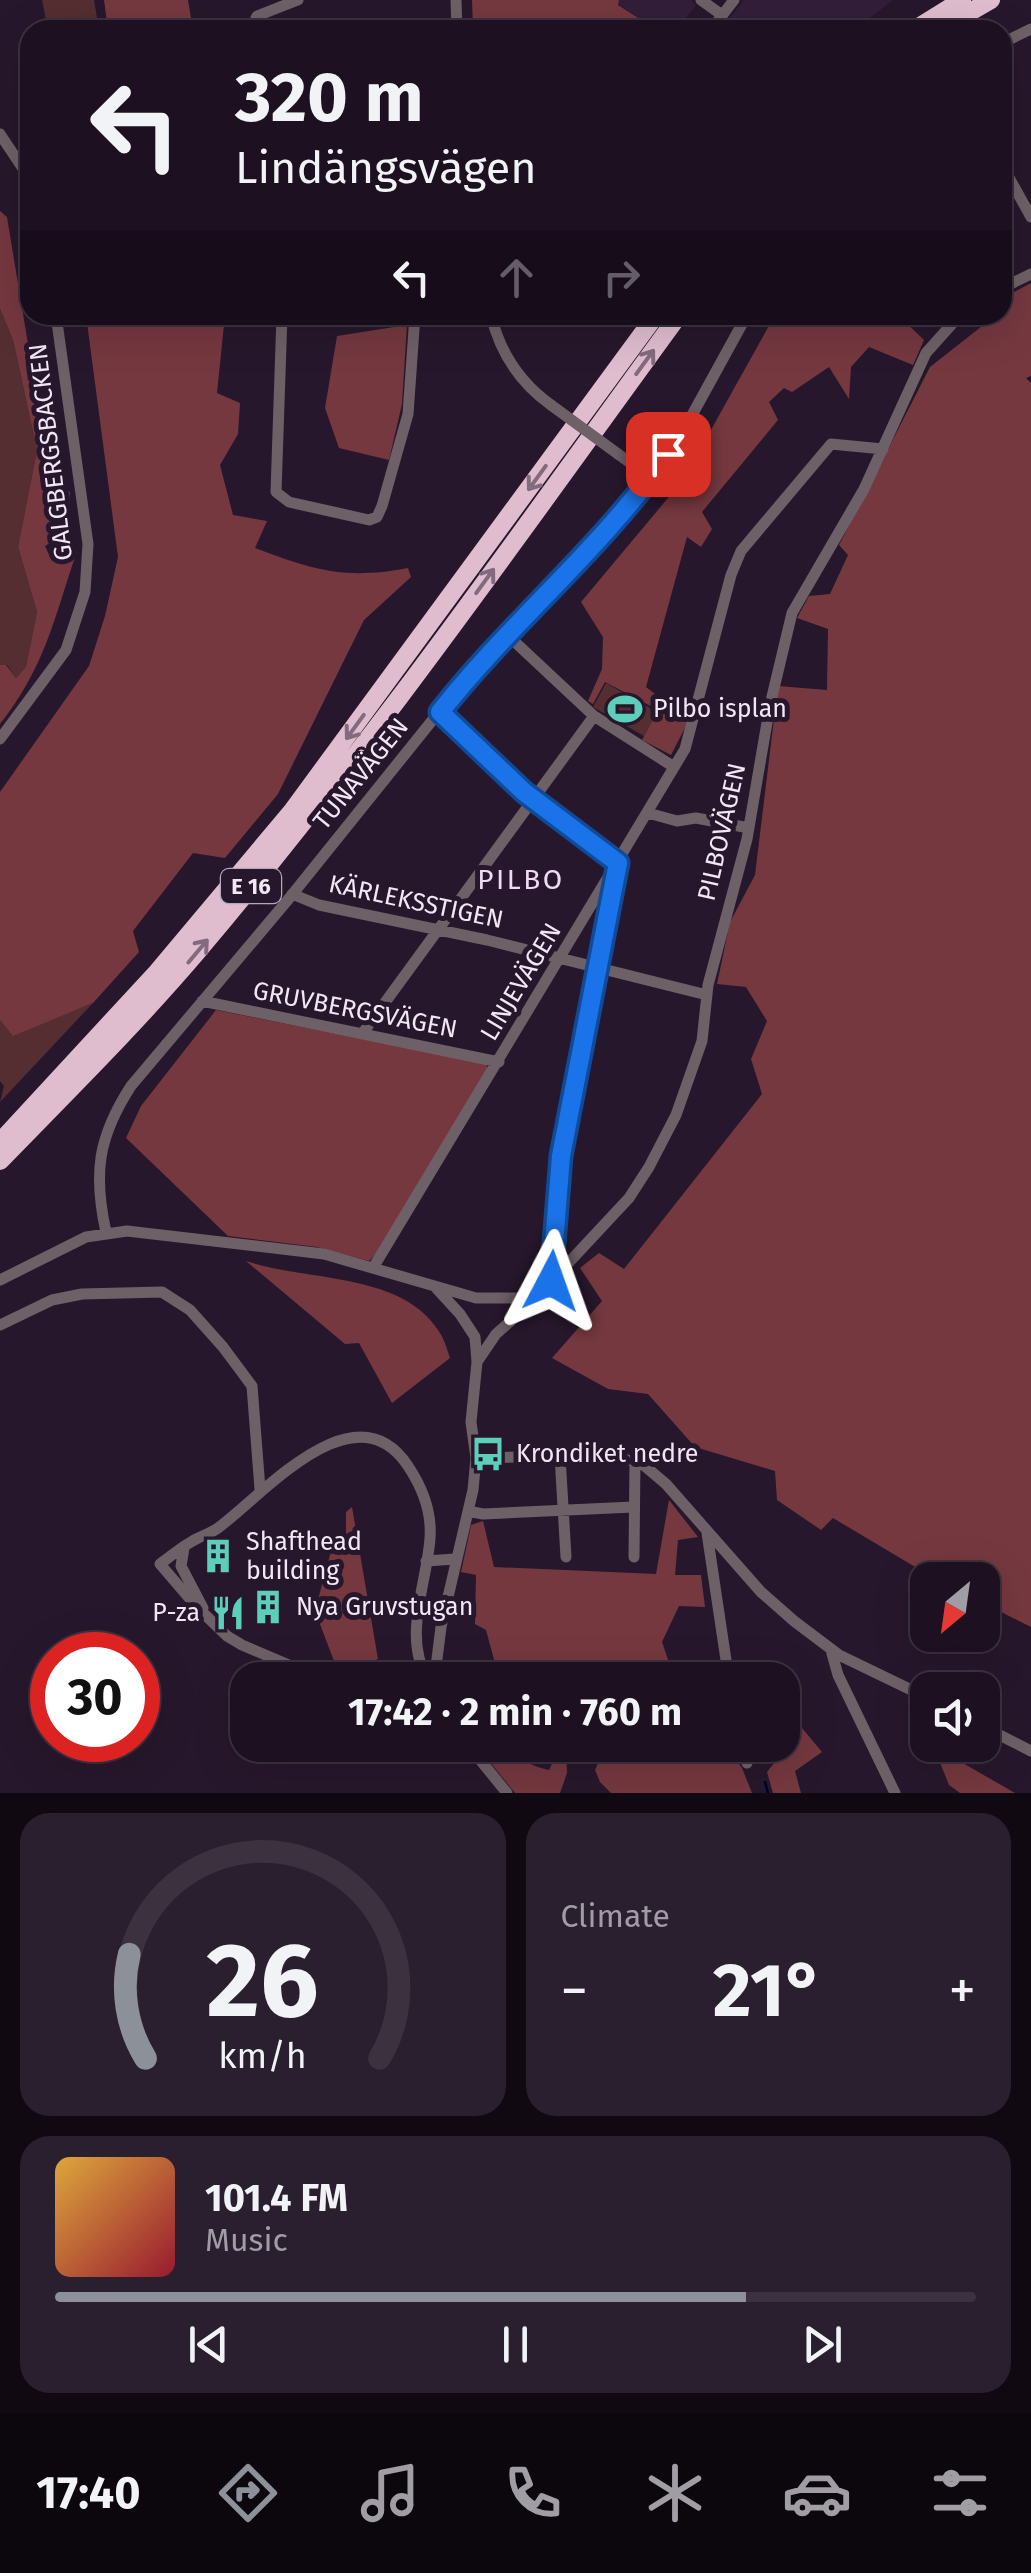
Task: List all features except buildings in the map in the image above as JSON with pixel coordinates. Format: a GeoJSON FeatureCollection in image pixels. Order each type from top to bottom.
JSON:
{"type":"FeatureCollection","features":[{"type":"Feature","properties":{"kind":"highway"},"geometry":{"type":"LineString","coordinates":[[930,20],[962,0]]}},
{"type":"Feature","properties":{"kind":"highway"},"geometry":{"type":"LineString","coordinates":[[956,20],[991,0]]}},
{"type":"Feature","properties":{"kind":"highway","name":"E 16"},"geometry":{"type":"LineString","coordinates":[[0,1142],[157,972],[292,811],[649,325]]}},
{"type":"Feature","properties":{"kind":"highway","name":"E 16"},"geometry":{"type":"LineString","coordinates":[[0,1161],[169,984],[305,821],[672,325]]}},
{"type":"Feature","properties":{"kind":"street"},"geometry":{"type":"LineString","coordinates":[[254,20],[298,0]]}},
{"type":"Feature","properties":{"kind":"street"},"geometry":{"type":"LineString","coordinates":[[701,0],[722,15]]}},
{"type":"Feature","properties":{"kind":"street"},"geometry":{"type":"LineString","coordinates":[[718,20],[734,0]]}},
{"type":"Feature","properties":{"kind":"street"},"geometry":{"type":"LineString","coordinates":[[0,134],[20,164]]}},
{"type":"Feature","properties":{"kind":"street"},"geometry":{"type":"LineString","coordinates":[[1012,183],[1031,217]]}},
{"type":"Feature","properties":{"kind":"street"},"geometry":{"type":"LineString","coordinates":[[1029,275],[1031,258]]}},
{"type":"Feature","properties":{"kind":"street","name":"GALGBERGSBACKEN"},"geometry":{"type":"LineString","coordinates":[[0,739],[66,650],[85,592],[88,544],[57,325]]}},
{"type":"Feature","properties":{"kind":"street"},"geometry":{"type":"LineString","coordinates":[[282,325],[276,492],[289,502],[370,520],[376,518],[382,506],[405,428],[414,325]]}},
{"type":"Feature","properties":{"kind":"street"},"geometry":{"type":"LineString","coordinates":[[493,325],[508,360],[523,382],[650,478]]}},
{"type":"Feature","properties":{"kind":"street","name":"TUNAVÄGEN"},"geometry":{"type":"LineString","coordinates":[[106,1232],[98,1163],[113,1113],[130,1086],[493,647],[594,548],[686,426],[742,325]]}},
{"type":"Feature","properties":{"kind":"street","name":"PILBOVÄGEN"},"geometry":{"type":"LineString","coordinates":[[477,1362],[496,1334],[629,1198],[676,1114],[699,1055],[707,994],[749,828],[770,705],[792,614],[852,512],[926,354],[951,325]]}},
{"type":"Feature","properties":{"kind":"street","name":"LINJEVÄGEN"},"geometry":{"type":"LineString","coordinates":[[373,1268],[674,768],[688,739],[731,574],[741,552],[828,445],[883,449]]}},
{"type":"Feature","properties":{"kind":"street"},"geometry":{"type":"LineString","coordinates":[[516,643],[594,716],[674,768]]}},
{"type":"Feature","properties":{"kind":"street"},"geometry":{"type":"LineString","coordinates":[[440,712],[533,799],[618,863],[561,1156],[551,1281]]}},
{"type":"Feature","properties":{"kind":"street"},"geometry":{"type":"LineString","coordinates":[[362,1034],[594,716]]}},
{"type":"Feature","properties":{"kind":"street"},"geometry":{"type":"LineString","coordinates":[[648,813],[677,821],[696,818],[749,828]]}},
{"type":"Feature","properties":{"kind":"street","name":"KÄRLEKSSTIGEN"},"geometry":{"type":"LineString","coordinates":[[292,894],[319,905],[707,994]]}},
{"type":"Feature","properties":{"kind":"street","name":"GRUVBERGSVÄGEN"},"geometry":{"type":"LineString","coordinates":[[202,1001],[499,1062]]}},
{"type":"Feature","properties":{"kind":"street"},"geometry":{"type":"LineString","coordinates":[[0,1280],[86,1237],[106,1232],[139,1232],[292,1249],[476,1298],[539,1294]]}},
{"type":"Feature","properties":{"kind":"street"},"geometry":{"type":"LineString","coordinates":[[437,1289],[471,1330],[477,1362],[470,1422],[476,1458],[437,1662]]}},
{"type":"Feature","properties":{"kind":"street"},"geometry":{"type":"LineString","coordinates":[[0,1325],[52,1300],[82,1294],[162,1292],[190,1310],[252,1386],[260,1489]]}},
{"type":"Feature","properties":{"kind":"street"},"geometry":{"type":"LineString","coordinates":[[283,1662],[242,1646],[205,1615],[160,1564],[217,1529],[260,1489],[338,1439],[378,1439],[404,1460],[425,1498],[430,1535],[418,1610],[419,1662]]}},
{"type":"Feature","properties":{"kind":"street"},"geometry":{"type":"LineString","coordinates":[[476,1458],[607,1455],[635,1460],[656,1474],[761,1592],[831,1650],[910,1689]]}},
{"type":"Feature","properties":{"kind":"street"},"geometry":{"type":"LineString","coordinates":[[560,1456],[566,1556]]}},
{"type":"Feature","properties":{"kind":"street"},"geometry":{"type":"LineString","coordinates":[[634,1556],[635,1460]]}},
{"type":"Feature","properties":{"kind":"street"},"geometry":{"type":"LineString","coordinates":[[468,1512],[633,1507]]}},
{"type":"Feature","properties":{"kind":"street"},"geometry":{"type":"LineString","coordinates":[[707,1533],[726,1662]]}},
{"type":"Feature","properties":{"kind":"street"},"geometry":{"type":"LineString","coordinates":[[191,1542],[184,1548],[182,1566],[205,1615]]}},
{"type":"Feature","properties":{"kind":"street"},"geometry":{"type":"LineString","coordinates":[[426,1562],[456,1559]]}},
{"type":"Feature","properties":{"kind":"street"},"geometry":{"type":"LineString","coordinates":[[831,1650],[838,1675],[895,1793]]}},
{"type":"Feature","properties":{"kind":"street"},"geometry":{"type":"LineString","coordinates":[[1000,1735],[1031,1751]]}},
{"type":"Feature","properties":{"kind":"street"},"geometry":{"type":"LineString","coordinates":[[482,1762],[508,1793]]}},
{"type":"Feature","properties":{"kind":"shaded area"},"geometry":{"type":"Polygon","coordinates":[[[42,0],[94,0],[97,20],[46,20],[42,0]]]}},
{"type":"Feature","properties":{"kind":"shaded area"},"geometry":{"type":"Polygon","coordinates":[[[104,0],[188,0],[191,20],[107,20],[104,0]]]}},
{"type":"Feature","properties":{"kind":"shaded area"},"geometry":{"type":"Polygon","coordinates":[[[472,0],[619,0],[618,5],[641,20],[473,20],[472,0]]]}},
{"type":"Feature","properties":{"kind":"shaded area"},"geometry":{"type":"Polygon","coordinates":[[[619,0],[691,0],[696,5],[685,20],[642,20],[618,4],[619,0]]]}},
{"type":"Feature","properties":{"kind":"shaded area"},"geometry":{"type":"Polygon","coordinates":[[[744,0],[893,0],[867,20],[728,20],[744,0]]]}},
{"type":"Feature","properties":{"kind":"shaded area"},"geometry":{"type":"Polygon","coordinates":[[[0,211],[7,217],[20,296],[20,325],[25,325],[50,477],[70,492],[68,532],[45,546],[52,561],[77,551],[38,662],[0,724],[0,665],[6,665],[16,678],[26,667],[37,612],[18,547],[37,450],[13,340],[0,309],[0,211]]]}},
{"type":"Feature","properties":{"kind":"shaded area"},"geometry":{"type":"Polygon","coordinates":[[[1031,283],[1031,376],[1026,378],[1031,383],[1031,1627],[1000,1612],[1000,1562],[910,1564],[833,1518],[821,1530],[777,1500],[775,1471],[695,1447],[648,1394],[608,1389],[552,1358],[602,1301],[580,1268],[599,1253],[624,1269],[762,1094],[751,1059],[767,1021],[746,987],[717,984],[730,922],[755,875],[778,686],[827,690],[828,629],[797,618],[809,596],[830,594],[848,555],[839,545],[930,367],[983,325],[1012,325],[1012,293],[1031,283]]]}},
{"type":"Feature","properties":{"kind":"shaded area"},"geometry":{"type":"Polygon","coordinates":[[[0,309],[13,340],[37,450],[18,547],[37,612],[26,668],[16,678],[7,665],[0,665],[0,309]]]}},
{"type":"Feature","properties":{"kind":"shaded area"},"geometry":{"type":"Polygon","coordinates":[[[87,325],[224,325],[217,393],[240,403],[238,434],[220,465],[233,515],[267,521],[255,548],[330,571],[366,573],[408,568],[411,577],[364,620],[278,794],[225,858],[193,853],[133,931],[139,952],[93,1003],[13,1036],[0,1020],[0,792],[89,666],[118,557],[87,325]]]}},
{"type":"Feature","properties":{"kind":"shaded area"},"geometry":{"type":"Polygon","coordinates":[[[407,325],[402,404],[389,460],[339,448],[325,408],[337,336],[407,325]]]}},
{"type":"Feature","properties":{"kind":"shaded area"},"geometry":{"type":"Polygon","coordinates":[[[769,325],[908,325],[924,340],[913,365],[869,347],[851,367],[849,399],[829,367],[792,392],[784,388],[769,402],[778,420],[702,512],[712,529],[701,547],[687,537],[646,687],[689,720],[671,755],[642,740],[658,710],[605,682],[593,704],[588,701],[602,669],[603,637],[581,602],[683,480],[769,325]]]}},
{"type":"Feature","properties":{"kind":"shaded area","name":"Pilbo isplan"},"geometry":{"type":"Polygon","coordinates":[[[606,683],[657,712],[644,736],[593,707],[606,683]]]}},
{"type":"Feature","properties":{"kind":"shaded area"},"geometry":{"type":"Polygon","coordinates":[[[93,1003],[0,1102],[4,1086],[0,1081],[0,1020],[13,1035],[93,1003]]]}},
{"type":"Feature","properties":{"kind":"shaded area"},"geometry":{"type":"Polygon","coordinates":[[[216,1010],[487,1064],[487,1073],[381,1249],[369,1261],[317,1247],[228,1236],[126,1138],[141,1106],[216,1010]]]}},
{"type":"Feature","properties":{"kind":"shaded area"},"geometry":{"type":"Polygon","coordinates":[[[246,1261],[350,1281],[400,1298],[421,1311],[438,1330],[450,1358],[392,1403],[359,1343],[345,1344],[246,1261]]]}},
{"type":"Feature","properties":{"kind":"shaded area"},"geometry":{"type":"Polygon","coordinates":[[[669,1500],[698,1537],[678,1540],[675,1575],[701,1575],[705,1607],[679,1606],[662,1642],[669,1662],[495,1662],[486,1630],[475,1624],[476,1575],[461,1572],[471,1525],[483,1521],[494,1567],[656,1574],[669,1500]]]}},
{"type":"Feature","properties":{"kind":"shaded area"},"geometry":{"type":"Polygon","coordinates":[[[352,1507],[378,1659],[371,1662],[334,1661],[315,1611],[331,1551],[346,1547],[346,1512],[352,1507]]]}},
{"type":"Feature","properties":{"kind":"shaded area"},"geometry":{"type":"Polygon","coordinates":[[[802,1728],[822,1752],[795,1771],[801,1793],[773,1793],[767,1772],[775,1762],[800,1762],[802,1728]]]}},
{"type":"Feature","properties":{"kind":"shaded area"},"geometry":{"type":"Polygon","coordinates":[[[490,1762],[528,1762],[549,1770],[553,1762],[567,1762],[560,1793],[515,1793],[490,1762]]]}},
{"type":"Feature","properties":{"kind":"shaded area"},"geometry":{"type":"Polygon","coordinates":[[[599,1762],[738,1762],[752,1793],[611,1793],[595,1770],[599,1762]]]}},
{"type":"Feature","properties":{"kind":"shaded area"},"geometry":{"type":"Polygon","coordinates":[[[940,1762],[961,1762],[1015,1793],[960,1793],[949,1785],[940,1762]]]}},
{"type":"Feature","properties":{"kind":"waterway"},"geometry":{"type":"LineString","coordinates":[[765,1782],[768,1793]]}},
{"type":"Feature","properties":{"kind":"place","name":"Pilbo isplan"},"geometry":{"type":"Point","coordinates":[625,709]}},
{"type":"Feature","properties":{"kind":"place","name":"Krondiket nedre"},"geometry":{"type":"Point","coordinates":[488,1454]}},
{"type":"Feature","properties":{"kind":"place","name":"Shafthead building"},"geometry":{"type":"Point","coordinates":[218,1556]}},
{"type":"Feature","properties":{"kind":"place","name":"Nya Gruvstugan"},"geometry":{"type":"Point","coordinates":[268,1607]}},
{"type":"Feature","properties":{"kind":"place","name":"P-za"},"geometry":{"type":"Point","coordinates":[228,1613]}},
{"type":"Feature","properties":{"kind":"district","name":"PILBO"},"geometry":{"type":"Point","coordinates":[521,879]}},
{"type":"Feature","properties":{"kind":"route"},"geometry":{"type":"LineString","coordinates":[[551,1281],[558,1173],[618,863],[524,792],[440,712],[493,647],[606,534],[668,454]]}}]}
